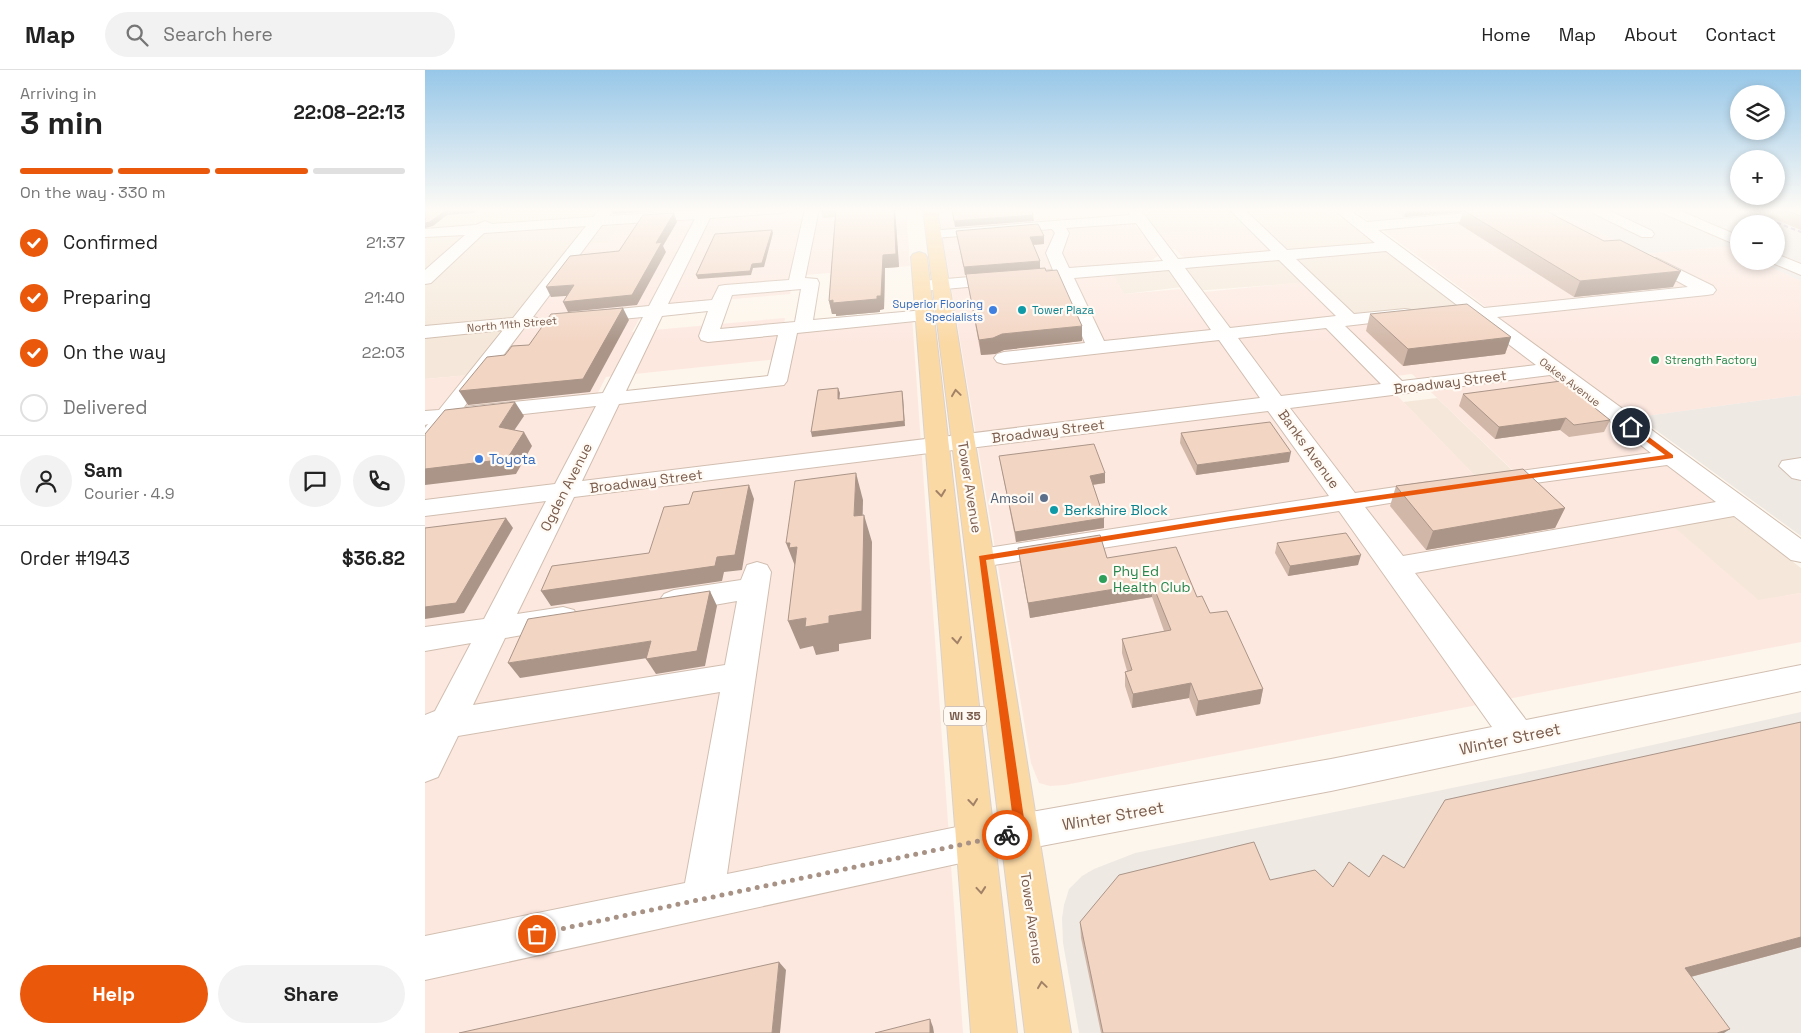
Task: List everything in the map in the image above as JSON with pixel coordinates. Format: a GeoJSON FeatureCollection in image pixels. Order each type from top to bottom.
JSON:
{"type":"FeatureCollection","features":[{"type":"Feature","properties":{"kind":"main road","name":"Tower Avenue"},"geometry":{"type":"LineString","coordinates":[[925,254],[922,286],[925,315],[950,443],[981,558],[1048,1033]]}},
{"type":"Feature","properties":{"kind":"main road","name":"Tower Avenue"},"geometry":{"type":"LineString","coordinates":[[931,254],[941,285],[977,842],[994,1033]]}},
{"type":"Feature","properties":{"kind":"street"},"geometry":{"type":"LineString","coordinates":[[425,279],[453,254]]}},
{"type":"Feature","properties":{"kind":"street"},"geometry":{"type":"LineString","coordinates":[[425,443],[435,417],[519,323],[572,254]]}},
{"type":"Feature","properties":{"kind":"street","name":"Ogden Avenue"},"geometry":{"type":"LineString","coordinates":[[425,766],[436,725],[494,629],[684,254]]}},
{"type":"Feature","properties":{"kind":"street"},"geometry":{"type":"LineString","coordinates":[[796,284],[802,254]]}},
{"type":"Feature","properties":{"kind":"street"},"geometry":{"type":"LineString","coordinates":[[1056,254],[1097,348]]}},
{"type":"Feature","properties":{"kind":"street","name":"Banks Avenue"},"geometry":{"type":"LineString","coordinates":[[1167,254],[1519,738]]}},
{"type":"Feature","properties":{"kind":"street"},"geometry":{"type":"LineString","coordinates":[[922,286],[1295,254]]}},
{"type":"Feature","properties":{"kind":"street","name":"Oakes Avenue"},"geometry":{"type":"LineString","coordinates":[[1400,254],[1801,553]]}},
{"type":"Feature","properties":{"kind":"street"},"geometry":{"type":"LineString","coordinates":[[1282,255],[1350,320]]}},
{"type":"Feature","properties":{"kind":"street"},"geometry":{"type":"LineString","coordinates":[[1785,262],[1801,270]]}},
{"type":"Feature","properties":{"kind":"street"},"geometry":{"type":"LineString","coordinates":[[1004,358],[1433,311],[1475,310],[1707,290],[1656,263]]}},
{"type":"Feature","properties":{"kind":"street"},"geometry":{"type":"LineString","coordinates":[[435,417],[777,381],[795,330],[811,283],[725,290],[708,336],[795,330],[925,315]]}},
{"type":"Feature","properties":{"kind":"street","name":"North 11th Street"},"geometry":{"type":"LineString","coordinates":[[575,318],[719,306]]}},
{"type":"Feature","properties":{"kind":"street","name":"North 11th Street"},"geometry":{"type":"LineString","coordinates":[[425,332],[547,321]]}},
{"type":"Feature","properties":{"kind":"street"},"geometry":{"type":"LineString","coordinates":[[1330,322],[1397,388]]}},
{"type":"Feature","properties":{"kind":"street","name":"Broadway Street"},"geometry":{"type":"LineString","coordinates":[[425,508],[1552,369]]}},
{"type":"Feature","properties":{"kind":"street"},"geometry":{"type":"LineString","coordinates":[[981,558],[1347,502],[1671,456]]}},
{"type":"Feature","properties":{"kind":"street"},"geometry":{"type":"LineString","coordinates":[[1801,465],[1791,466],[1801,473]]}},
{"type":"Feature","properties":{"kind":"street"},"geometry":{"type":"LineString","coordinates":[[1395,567],[1535,543],[1631,523],[1739,507]]}},
{"type":"Feature","properties":{"kind":"street"},"geometry":{"type":"LineString","coordinates":[[648,605],[756,580],[702,900]]}},
{"type":"Feature","properties":{"kind":"street"},"geometry":{"type":"LineString","coordinates":[[425,640],[591,614]]}},
{"type":"Feature","properties":{"kind":"street"},"geometry":{"type":"LineString","coordinates":[[436,725],[740,676]]}},
{"type":"Feature","properties":{"kind":"street","name":"Winter Street"},"geometry":{"type":"LineString","coordinates":[[425,958],[1020,832],[1322,777],[1519,738],[1801,678]]}},
{"type":"Feature","properties":{"kind":"shaded area"},"geometry":{"type":"Polygon","coordinates":[[[425,254],[596,254],[471,375],[425,379],[425,254]]]}},
{"type":"Feature","properties":{"kind":"shaded area"},"geometry":{"type":"Polygon","coordinates":[[[578,254],[909,254],[910,266],[794,276],[790,294],[646,307],[632,332],[785,318],[783,329],[912,317],[963,1033],[425,1033],[425,379],[488,373],[578,254]],[[778,359],[606,377],[592,404],[784,384],[778,359]]]}},
{"type":"Feature","properties":{"kind":"shaded area"},"geometry":{"type":"Polygon","coordinates":[[[946,254],[1157,254],[1158,256],[1150,261],[1109,266],[1124,294],[1181,289],[1184,294],[1305,282],[1345,323],[1486,307],[1415,254],[1730,254],[1730,270],[1777,270],[1801,281],[1801,395],[1610,421],[1717,504],[1660,515],[1758,600],[1801,593],[1801,642],[1065,785],[1050,786],[1039,783],[1031,763],[946,254]],[[1412,374],[1380,378],[1487,488],[1525,482],[1412,374]]]}},
{"type":"Feature","properties":{"kind":"shaded area"},"geometry":{"type":"Polygon","coordinates":[[[1180,254],[1255,254],[1192,260],[1180,254]]]}},
{"type":"Feature","properties":{"kind":"shaded area"},"geometry":{"type":"Polygon","coordinates":[[[1400,254],[1470,307],[1350,320],[1311,282],[1193,291],[1190,286],[1124,294],[1107,270],[1282,255],[1400,254]]]}},
{"type":"Feature","properties":{"kind":"shaded area"},"geometry":{"type":"Polygon","coordinates":[[[1785,254],[1801,254],[1801,281],[1777,270],[1785,270],[1785,254]]]}},
{"type":"Feature","properties":{"kind":"shaded area"},"geometry":{"type":"Polygon","coordinates":[[[1801,395],[1801,536],[1638,417],[1801,395]]]}},
{"type":"Feature","properties":{"kind":"shaded area"},"geometry":{"type":"Polygon","coordinates":[[[1437,398],[1515,473],[1477,478],[1403,402],[1437,398]]]}},
{"type":"Feature","properties":{"kind":"shaded area"},"geometry":{"type":"Polygon","coordinates":[[[1727,512],[1801,568],[1801,593],[1758,601],[1667,522],[1727,512]]]}},
{"type":"Feature","properties":{"kind":"shaded area"},"geometry":{"type":"Polygon","coordinates":[[[1801,712],[1801,1033],[1079,1033],[1063,943],[1062,918],[1069,889],[1082,876],[1094,869],[1135,853],[1544,769],[1801,712]]]}},
{"type":"Feature","properties":{"kind":"building"},"geometry":{"type":"Polygon","coordinates":[[[590,254],[655,254],[632,295],[563,302],[574,285],[546,287],[570,256],[590,254]]]}},
{"type":"Feature","properties":{"kind":"building"},"geometry":{"type":"Polygon","coordinates":[[[706,254],[765,254],[762,263],[752,264],[750,271],[696,275],[706,254]]]}},
{"type":"Feature","properties":{"kind":"building"},"geometry":{"type":"Polygon","coordinates":[[[833,254],[896,254],[883,255],[881,296],[877,296],[877,299],[833,303],[833,300],[829,301],[833,254]]]}},
{"type":"Feature","properties":{"kind":"building"},"geometry":{"type":"Polygon","coordinates":[[[961,254],[1037,254],[1040,261],[964,267],[961,254]]]}},
{"type":"Feature","properties":{"kind":"building"},"geometry":{"type":"Polygon","coordinates":[[[1535,254],[1647,254],[1681,271],[1580,281],[1535,254]]]}},
{"type":"Feature","properties":{"kind":"building","name":"Tower Plaza"},"geometry":{"type":"Polygon","coordinates":[[[1045,268],[1046,271],[1057,270],[1082,326],[1002,334],[993,338],[979,340],[966,274],[1045,268]]]}},
{"type":"Feature","properties":{"kind":"building"},"geometry":{"type":"Polygon","coordinates":[[[1467,304],[1511,337],[1408,349],[1370,314],[1467,304]]]}},
{"type":"Feature","properties":{"kind":"building"},"geometry":{"type":"Polygon","coordinates":[[[623,308],[583,379],[459,391],[487,357],[505,355],[512,346],[529,345],[551,314],[623,308]]]}},
{"type":"Feature","properties":{"kind":"building"},"geometry":{"type":"Polygon","coordinates":[[[1561,381],[1610,420],[1574,425],[1566,418],[1499,427],[1463,394],[1561,381]]]}},
{"type":"Feature","properties":{"kind":"building"},"geometry":{"type":"Polygon","coordinates":[[[838,388],[838,399],[902,391],[904,421],[811,432],[818,390],[838,388]]]}},
{"type":"Feature","properties":{"kind":"building"},"geometry":{"type":"Polygon","coordinates":[[[515,402],[499,427],[524,432],[507,459],[425,469],[425,434],[445,410],[515,402]]]}},
{"type":"Feature","properties":{"kind":"building"},"geometry":{"type":"Polygon","coordinates":[[[1270,422],[1291,452],[1197,465],[1181,433],[1270,422]]]}},
{"type":"Feature","properties":{"kind":"building","name":"Berkshire Block"},"geometry":{"type":"Polygon","coordinates":[[[1094,444],[1105,473],[1090,476],[1104,518],[1015,532],[999,456],[1094,444]]]}},
{"type":"Feature","properties":{"kind":"building"},"geometry":{"type":"Polygon","coordinates":[[[1523,469],[1565,508],[1433,531],[1396,486],[1523,469]]]}},
{"type":"Feature","properties":{"kind":"building"},"geometry":{"type":"Polygon","coordinates":[[[856,473],[854,516],[864,515],[862,611],[829,616],[829,623],[805,627],[806,618],[788,621],[797,547],[789,548],[790,543],[786,543],[795,481],[856,473]]]}},
{"type":"Feature","properties":{"kind":"building"},"geometry":{"type":"Polygon","coordinates":[[[749,485],[735,555],[717,557],[715,566],[541,591],[552,566],[649,553],[664,507],[689,504],[693,492],[749,485]]]}},
{"type":"Feature","properties":{"kind":"building"},"geometry":{"type":"Polygon","coordinates":[[[506,518],[456,603],[425,607],[425,528],[506,518]]]}},
{"type":"Feature","properties":{"kind":"building"},"geometry":{"type":"Polygon","coordinates":[[[1346,533],[1361,555],[1290,566],[1277,543],[1346,533]]]}},
{"type":"Feature","properties":{"kind":"building"},"geometry":{"type":"Polygon","coordinates":[[[1100,535],[1107,558],[1176,547],[1197,597],[1202,596],[1210,613],[1227,611],[1263,689],[1198,701],[1191,683],[1133,694],[1125,672],[1132,670],[1122,639],[1171,630],[1152,583],[1028,603],[1018,548],[1100,535]]]}},
{"type":"Feature","properties":{"kind":"building"},"geometry":{"type":"Polygon","coordinates":[[[710,591],[697,651],[646,659],[651,641],[508,663],[528,619],[710,591]]]}},
{"type":"Feature","properties":{"kind":"building"},"geometry":{"type":"Polygon","coordinates":[[[1801,722],[1801,937],[1685,968],[1730,1029],[1717,1033],[1103,1033],[1080,922],[1119,875],[1254,842],[1270,880],[1315,870],[1333,887],[1349,862],[1369,877],[1383,855],[1404,868],[1445,800],[1801,722]]]}},
{"type":"Feature","properties":{"kind":"building"},"geometry":{"type":"Polygon","coordinates":[[[779,962],[772,1033],[459,1033],[779,962]]]}},
{"type":"Feature","properties":{"kind":"building"},"geometry":{"type":"Polygon","coordinates":[[[930,1019],[930,1033],[875,1033],[930,1019]]]}},
{"type":"Feature","properties":{"kind":"way so far"},"geometry":{"type":"LineString","coordinates":[[537,934],[1007,835]]}},
{"type":"Feature","properties":{"kind":"place","name":"Superior Flooring Specialists"},"geometry":{"type":"Point","coordinates":[993,310]}},
{"type":"Feature","properties":{"kind":"place","name":"Tower Plaza"},"geometry":{"type":"Point","coordinates":[1022,310]}},
{"type":"Feature","properties":{"kind":"place","name":"Strength Factory"},"geometry":{"type":"Point","coordinates":[1655,360]}},
{"type":"Feature","properties":{"kind":"place","name":"Toyota"},"geometry":{"type":"Point","coordinates":[479,459]}},
{"type":"Feature","properties":{"kind":"place","name":"Amsoil"},"geometry":{"type":"Point","coordinates":[1044,498]}},
{"type":"Feature","properties":{"kind":"place","name":"Berkshire Block"},"geometry":{"type":"Point","coordinates":[1054,510]}},
{"type":"Feature","properties":{"kind":"place","name":"Phy Ed Health Club"},"geometry":{"type":"Point","coordinates":[1103,579]}},
{"type":"Feature","properties":{"kind":"route"},"geometry":{"type":"LineString","coordinates":[[1007,835],[1020,832],[981,558],[1231,518],[1671,456],[1631,427]]}}]}
